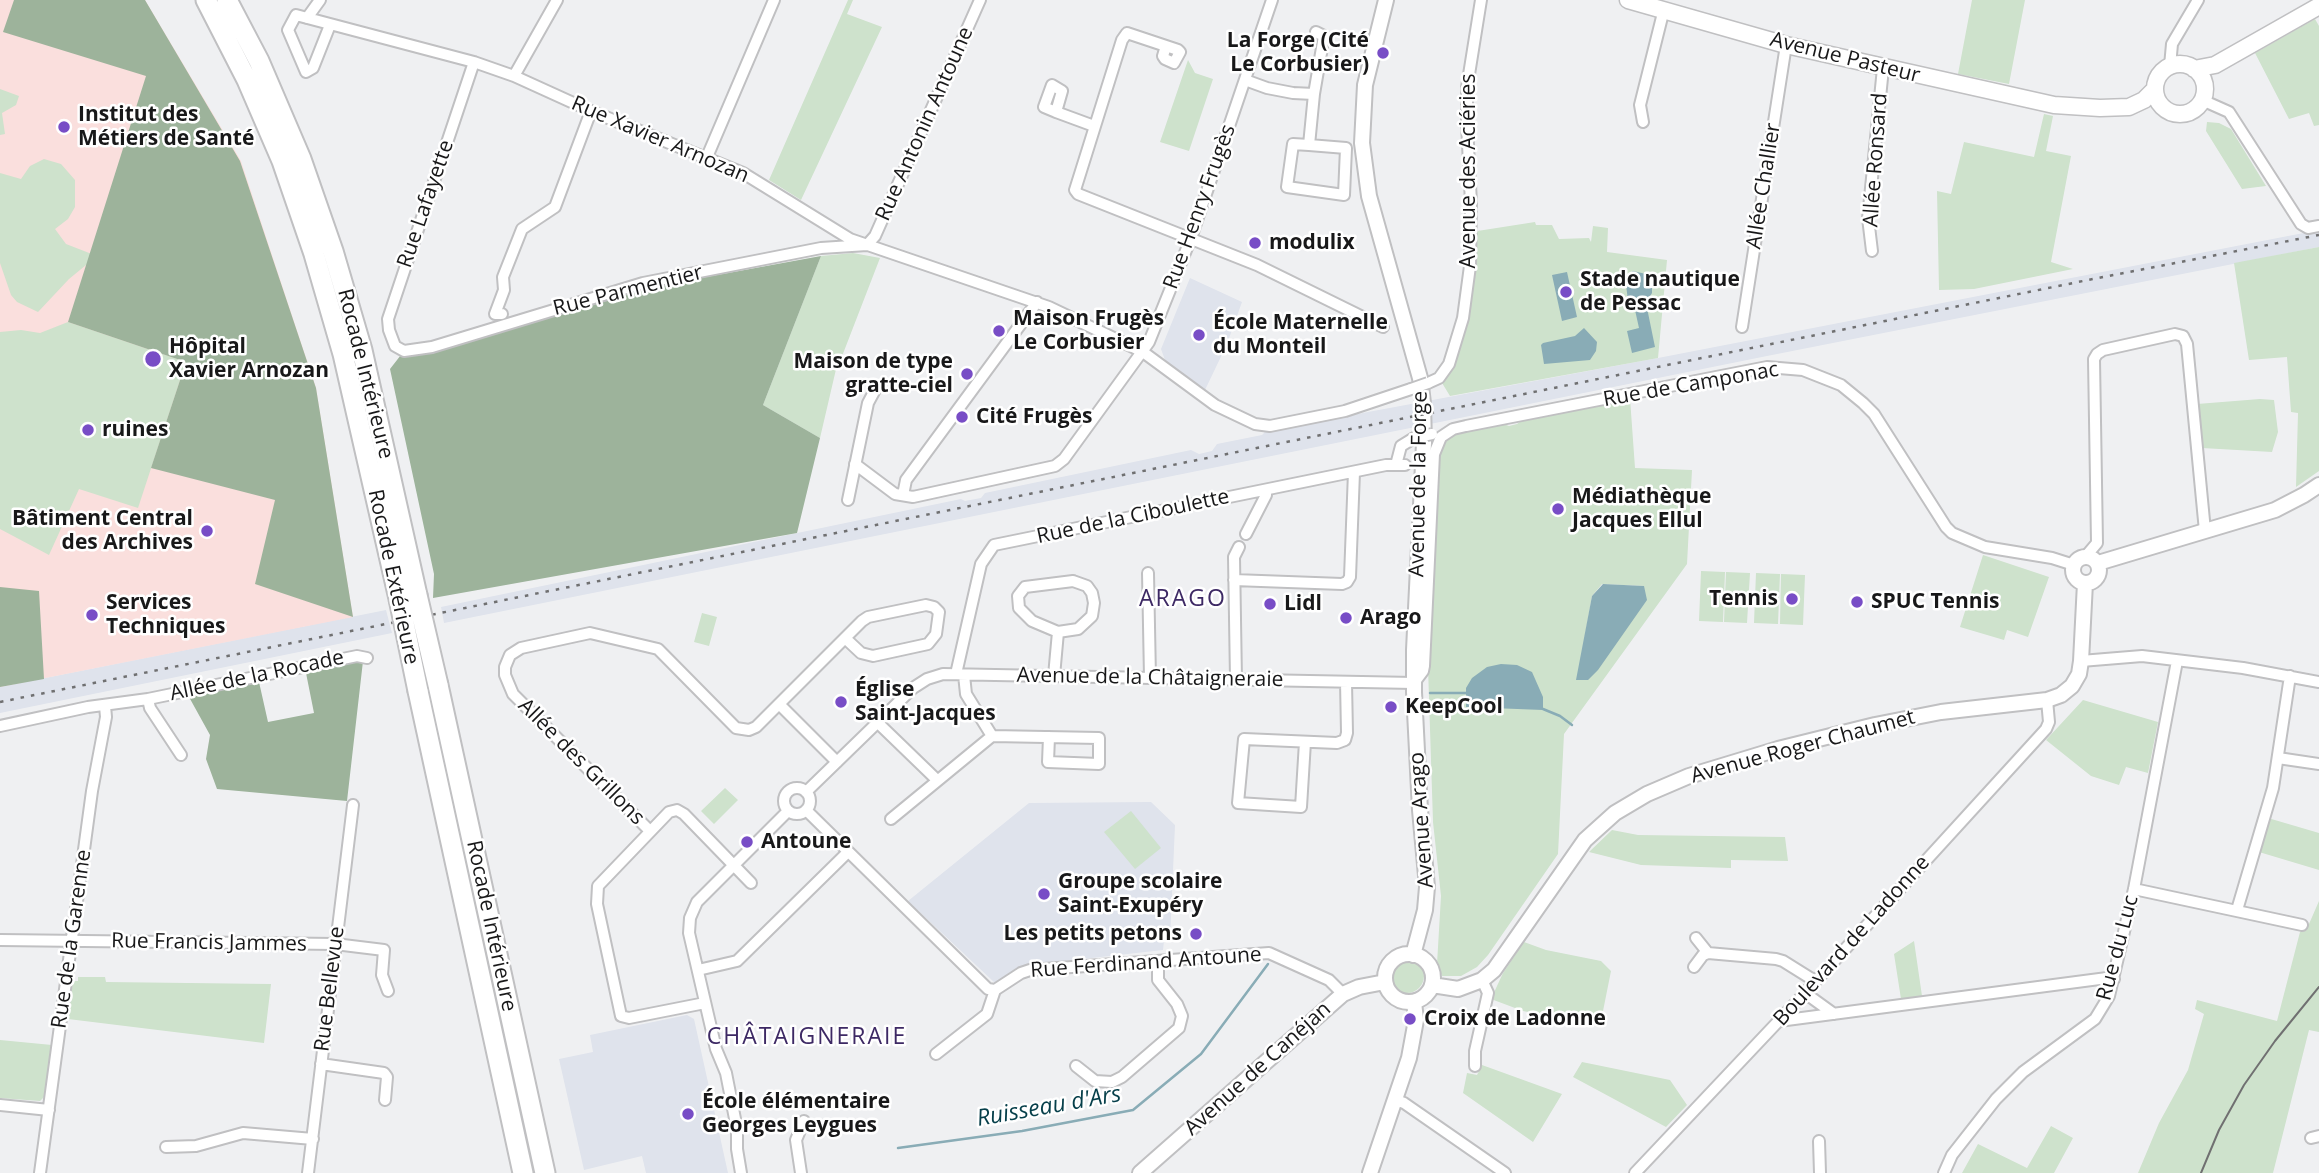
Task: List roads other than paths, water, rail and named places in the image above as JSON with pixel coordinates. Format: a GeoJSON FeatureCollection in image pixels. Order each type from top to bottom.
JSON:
{"type":"FeatureCollection","features":[{"type":"Feature","properties":{"kind":"highway","name":"Rocade Extérieure"},"geometry":{"type":"LineString","coordinates":[[206,0],[247,80],[277,150],[314,254],[343,354],[408,597],[418,691],[523,1173]]}},
{"type":"Feature","properties":{"kind":"highway","name":"Rocade Intérieure"},"geometry":{"type":"LineString","coordinates":[[228,0],[259,61],[301,159],[333,251],[362,350],[408,597],[438,685],[545,1173]]}},
{"type":"Feature","properties":{"kind":"main road","name":"Avenue de la Forge"},"geometry":{"type":"LineString","coordinates":[[1386,0],[1365,85],[1362,143],[1369,195],[1423,393],[1424,443],[1414,683]]}},
{"type":"Feature","properties":{"kind":"main road","name":"Avenue Pasteur"},"geometry":{"type":"LineString","coordinates":[[1628,0],[1786,45],[2064,107],[2076,112],[2100,114],[2164,108]]}},
{"type":"Feature","properties":{"kind":"main road"},"geometry":{"type":"LineString","coordinates":[[2198,75],[2319,6]]}},
{"type":"Feature","properties":{"kind":"main road"},"geometry":{"type":"LineString","coordinates":[[2186,65],[2198,75],[2204,87],[2202,100],[2191,111],[2183,114],[2164,108],[2155,89],[2158,77],[2170,66],[2186,65]]}},
{"type":"Feature","properties":{"kind":"main road","name":"Avenue Pasteur"},"geometry":{"type":"LineString","coordinates":[[2064,107],[2129,107],[2144,100],[2155,89]]}},
{"type":"Feature","properties":{"kind":"main road"},"geometry":{"type":"LineString","coordinates":[[2092,559],[2099,575],[2093,581],[2085,583],[2075,577],[2074,565],[2079,558],[2092,559],[2205,531],[2275,510],[2319,485]]}},
{"type":"Feature","properties":{"kind":"main road","name":"Avenue Roger Chaumet"},"geometry":{"type":"LineString","coordinates":[[1482,980],[1493,970],[1585,840],[1615,813],[1647,794],[1689,776],[1778,749],[1875,725],[1941,712],[2047,700],[2061,695],[2072,686],[2079,674],[2085,583]]}},
{"type":"Feature","properties":{"kind":"main road","name":"Avenue Arago"},"geometry":{"type":"LineString","coordinates":[[1413,954],[1425,910],[1427,887],[1414,683]]}},
{"type":"Feature","properties":{"kind":"main road"},"geometry":{"type":"LineString","coordinates":[[1413,954],[1427,962],[1433,977],[1432,985],[1427,993],[1414,1002],[1404,1002],[1388,991],[1385,974],[1398,956],[1413,954]]}},
{"type":"Feature","properties":{"kind":"main road"},"geometry":{"type":"LineString","coordinates":[[1432,985],[1453,989],[1473,985],[1482,980]]}},
{"type":"Feature","properties":{"kind":"main road","name":"Avenue de Canéjan"},"geometry":{"type":"LineString","coordinates":[[1140,1173],[1343,994],[1359,987],[1385,982]]}},
{"type":"Feature","properties":{"kind":"main road"},"geometry":{"type":"LineString","coordinates":[[1370,1173],[1396,1100],[1415,1032],[1414,1002]]}},
{"type":"Feature","properties":{"kind":"street"},"geometry":{"type":"LineString","coordinates":[[320,0],[307,18],[296,15],[288,30],[306,72],[313,68],[330,25]]}},
{"type":"Feature","properties":{"kind":"street"},"geometry":{"type":"LineString","coordinates":[[514,76],[557,0]]}},
{"type":"Feature","properties":{"kind":"street"},"geometry":{"type":"LineString","coordinates":[[707,157],[774,0]]}},
{"type":"Feature","properties":{"kind":"street","name":"Rue Antonin Antoune"},"geometry":{"type":"LineString","coordinates":[[867,245],[875,236],[980,0]]}},
{"type":"Feature","properties":{"kind":"street","name":"Rue Henry Frugès"},"geometry":{"type":"LineString","coordinates":[[903,495],[913,497],[1055,466],[1064,459],[1143,352],[1191,238],[1272,0]]}},
{"type":"Feature","properties":{"kind":"street","name":"Avenue des Aciéries"},"geometry":{"type":"LineString","coordinates":[[1439,378],[1449,364],[1463,318],[1470,266],[1467,87],[1481,0]]}},
{"type":"Feature","properties":{"kind":"street"},"geometry":{"type":"LineString","coordinates":[[2170,66],[2172,44],[2199,0]]}},
{"type":"Feature","properties":{"kind":"street"},"geometry":{"type":"LineString","coordinates":[[1643,122],[1640,105],[1664,9]]}},
{"type":"Feature","properties":{"kind":"street","name":"Rue Xavier Arnozan"},"geometry":{"type":"LineString","coordinates":[[307,18],[474,62],[514,76],[591,111],[707,157],[743,173],[850,239],[1037,302],[1143,352],[1215,405],[1255,424],[1270,426],[1345,411],[1439,378]]}},
{"type":"Feature","properties":{"kind":"street"},"geometry":{"type":"LineString","coordinates":[[1309,145],[1324,36],[1315,32]]}},
{"type":"Feature","properties":{"kind":"street"},"geometry":{"type":"LineString","coordinates":[[1166,46],[1127,33],[1122,40],[1075,190],[1078,194],[1258,265],[1383,327]]}},
{"type":"Feature","properties":{"kind":"street","name":"Allée Challier"},"geometry":{"type":"LineString","coordinates":[[1742,327],[1786,45]]}},
{"type":"Feature","properties":{"kind":"street","name":"Rue Lafayette"},"geometry":{"type":"LineString","coordinates":[[395,345],[388,319],[474,62]]}},
{"type":"Feature","properties":{"kind":"street","name":"Allée Ronsard"},"geometry":{"type":"LineString","coordinates":[[1872,251],[1868,218],[1883,68]]}},
{"type":"Feature","properties":{"kind":"street"},"geometry":{"type":"LineString","coordinates":[[1245,80],[1267,88],[1314,94]]}},
{"type":"Feature","properties":{"kind":"street"},"geometry":{"type":"LineString","coordinates":[[2202,100],[2229,112],[2301,225],[2314,227]]}},
{"type":"Feature","properties":{"kind":"street"},"geometry":{"type":"LineString","coordinates":[[502,314],[495,314],[504,290],[503,277],[522,229],[555,207],[591,111]]}},
{"type":"Feature","properties":{"kind":"street"},"geometry":{"type":"LineString","coordinates":[[1056,112],[1094,126]]}},
{"type":"Feature","properties":{"kind":"street"},"geometry":{"type":"LineString","coordinates":[[1293,144],[1309,145],[1346,148],[1344,195],[1287,187],[1293,144]]}},
{"type":"Feature","properties":{"kind":"street","name":"Rue Parmentier"},"geometry":{"type":"LineString","coordinates":[[395,345],[404,351],[432,347],[643,284],[821,248],[867,245]]}},
{"type":"Feature","properties":{"kind":"street"},"geometry":{"type":"LineString","coordinates":[[855,464],[895,494],[903,495],[906,480],[1037,302]]}},
{"type":"Feature","properties":{"kind":"street"},"geometry":{"type":"LineString","coordinates":[[2092,559],[2097,543],[2094,359],[2103,351],[2175,334],[2183,336],[2187,344],[2205,531]]}},
{"type":"Feature","properties":{"kind":"street","name":"Rue de Camponac"},"geometry":{"type":"LineString","coordinates":[[1401,465],[1401,446],[1414,438],[1437,436],[1465,426],[1766,367],[1803,370],[1840,385],[1874,414],[1952,533],[1984,548],[2052,558],[2074,565]]}},
{"type":"Feature","properties":{"kind":"street"},"geometry":{"type":"LineString","coordinates":[[848,500],[868,403],[875,390]]}},
{"type":"Feature","properties":{"kind":"street"},"geometry":{"type":"LineString","coordinates":[[1414,683],[1424,666],[1437,436]]}},
{"type":"Feature","properties":{"kind":"street","name":"Rue de la Ciboulette"},"geometry":{"type":"LineString","coordinates":[[960,674],[981,564],[994,545],[1385,465],[1401,465]]}},
{"type":"Feature","properties":{"kind":"street"},"geometry":{"type":"LineString","coordinates":[[1234,580],[1347,582],[1350,578],[1354,472]]}},
{"type":"Feature","properties":{"kind":"street"},"geometry":{"type":"LineString","coordinates":[[1246,534],[1266,495],[1265,490]]}},
{"type":"Feature","properties":{"kind":"street"},"geometry":{"type":"LineString","coordinates":[[1236,680],[1234,557],[1239,547]]}},
{"type":"Feature","properties":{"kind":"street"},"geometry":{"type":"LineString","coordinates":[[1148,573],[1150,678]]}},
{"type":"Feature","properties":{"kind":"street"},"geometry":{"type":"LineString","coordinates":[[1079,582],[1087,586],[1093,597],[1092,616],[1078,629],[1058,632],[1038,624],[1022,613],[1018,602],[1021,591],[1030,585],[1079,582]]}},
{"type":"Feature","properties":{"kind":"street"},"geometry":{"type":"LineString","coordinates":[[837,762],[779,705],[845,638],[868,617],[926,605],[939,612],[936,634],[929,644],[873,656],[861,653],[845,638]]}},
{"type":"Feature","properties":{"kind":"street"},"geometry":{"type":"LineString","coordinates":[[1054,676],[1058,632]]}},
{"type":"Feature","properties":{"kind":"street","name":"Allée des Grillons"},"geometry":{"type":"LineString","coordinates":[[650,831],[513,694],[505,675],[510,654],[521,648],[599,633],[658,649],[736,728],[749,730],[756,727],[779,705]]}},
{"type":"Feature","properties":{"kind":"street","name":"Allée de la Rocade"},"geometry":{"type":"LineString","coordinates":[[0,726],[357,656],[367,658]]}},
{"type":"Feature","properties":{"kind":"street"},"geometry":{"type":"LineString","coordinates":[[2081,662],[2132,656],[2319,682]]}},
{"type":"Feature","properties":{"kind":"street","name":"Rue du Luc"},"geometry":{"type":"LineString","coordinates":[[1944,1173],[1952,1155],[1996,1099],[2023,1072],[2095,1019],[2109,996],[2134,889],[2177,661]]}},
{"type":"Feature","properties":{"kind":"street"},"geometry":{"type":"LineString","coordinates":[[960,674],[966,694],[992,736]]}},
{"type":"Feature","properties":{"kind":"street","name":"Avenue de la Châtaigneraie"},"geometry":{"type":"LineString","coordinates":[[806,792],[920,683],[935,676],[960,674],[1414,683]]}},
{"type":"Feature","properties":{"kind":"street"},"geometry":{"type":"LineString","coordinates":[[2237,910],[2273,788],[2290,676]]}},
{"type":"Feature","properties":{"kind":"street"},"geometry":{"type":"LineString","coordinates":[[1305,741],[1301,807],[1238,803],[1244,739],[1305,741],[1337,743],[1345,740],[1346,682]]}},
{"type":"Feature","properties":{"kind":"street","name":"Allée de la Rocade"},"geometry":{"type":"LineString","coordinates":[[148,699],[150,708],[181,755]]}},
{"type":"Feature","properties":{"kind":"street","name":"Boulevard de Ladonne"},"geometry":{"type":"LineString","coordinates":[[1635,1173],[1805,993],[2046,729],[2049,722],[2047,700]]}},
{"type":"Feature","properties":{"kind":"street","name":"Rue de la Garenne"},"geometry":{"type":"LineString","coordinates":[[40,1173],[92,791],[106,717],[105,706]]}},
{"type":"Feature","properties":{"kind":"street"},"geometry":{"type":"LineString","coordinates":[[877,722],[937,780]]}},
{"type":"Feature","properties":{"kind":"street"},"geometry":{"type":"LineString","coordinates":[[891,819],[992,736],[1049,737],[1099,738],[1099,764],[1048,762],[1049,737]]}},
{"type":"Feature","properties":{"kind":"street"},"geometry":{"type":"LineString","coordinates":[[2278,758],[2319,764]]}},
{"type":"Feature","properties":{"kind":"street"},"geometry":{"type":"LineString","coordinates":[[795,789],[806,792],[810,801],[806,810],[797,814],[788,811],[784,804],[788,793],[795,789]]}},
{"type":"Feature","properties":{"kind":"street","name":"Rue Bellevue"},"geometry":{"type":"LineString","coordinates":[[308,1173],[321,1085],[321,1064],[353,805]]}},
{"type":"Feature","properties":{"kind":"street"},"geometry":{"type":"LineString","coordinates":[[806,810],[982,984],[995,990],[987,1014],[936,1054]]}},
{"type":"Feature","properties":{"kind":"street"},"geometry":{"type":"LineString","coordinates":[[705,1003],[623,1018],[619,1013],[596,892],[602,881],[669,812],[681,811],[751,883]]}},
{"type":"Feature","properties":{"kind":"street"},"geometry":{"type":"LineString","coordinates":[[741,1173],[737,1154],[737,1129],[726,1073],[718,1055],[689,933],[692,911],[697,902],[788,811]]}},
{"type":"Feature","properties":{"kind":"street"},"geometry":{"type":"LineString","coordinates":[[698,970],[737,961],[848,852]]}},
{"type":"Feature","properties":{"kind":"street"},"geometry":{"type":"LineString","coordinates":[[2134,889],[2302,925]]}},
{"type":"Feature","properties":{"kind":"street"},"geometry":{"type":"LineString","coordinates":[[1696,938],[1707,953]]}},
{"type":"Feature","properties":{"kind":"street","name":"Rue Francis Jammes"},"geometry":{"type":"LineString","coordinates":[[0,940],[335,944],[384,950],[382,975],[387,991]]}},
{"type":"Feature","properties":{"kind":"street","name":"Rue Ferdinand Antoune"},"geometry":{"type":"LineString","coordinates":[[995,990],[1021,972],[1030,970],[1269,953],[1329,979],[1343,994]]}},
{"type":"Feature","properties":{"kind":"street"},"geometry":{"type":"LineString","coordinates":[[1694,967],[1707,953],[1776,959],[1815,981]]}},
{"type":"Feature","properties":{"kind":"street"},"geometry":{"type":"LineString","coordinates":[[1076,1066],[1095,1081],[1112,1082],[1122,1077],[1179,1028],[1182,1016],[1177,1004],[1158,980],[1158,962]]}},
{"type":"Feature","properties":{"kind":"street"},"geometry":{"type":"LineString","coordinates":[[1779,1021],[2114,979]]}},
{"type":"Feature","properties":{"kind":"street"},"geometry":{"type":"LineString","coordinates":[[1475,1066],[1475,1051],[1488,993],[1482,980]]}},
{"type":"Feature","properties":{"kind":"street"},"geometry":{"type":"LineString","coordinates":[[1805,993],[1834,1014]]}},
{"type":"Feature","properties":{"kind":"street"},"geometry":{"type":"LineString","coordinates":[[321,1064],[384,1073],[387,1077],[385,1100]]}},
{"type":"Feature","properties":{"kind":"street"},"geometry":{"type":"LineString","coordinates":[[1396,1100],[1505,1173]]}},
{"type":"Feature","properties":{"kind":"street"},"geometry":{"type":"LineString","coordinates":[[0,1105],[49,1110]]}},
{"type":"Feature","properties":{"kind":"street"},"geometry":{"type":"LineString","coordinates":[[801,1173],[796,1140],[804,1121]]}},
{"type":"Feature","properties":{"kind":"street"},"geometry":{"type":"LineString","coordinates":[[166,1147],[197,1146],[243,1133],[313,1139]]}},
{"type":"Feature","properties":{"kind":"street"},"geometry":{"type":"LineString","coordinates":[[1819,1141],[1820,1173]]}},
{"type":"Feature","properties":{"kind":"water"},"geometry":{"type":"Polygon","coordinates":[[[1633,271],[1646,274],[1652,284],[1652,293],[1646,303],[1655,347],[1632,353],[1627,331],[1639,328],[1635,310],[1629,308],[1623,281],[1625,276],[1633,271]]]}},
{"type":"Feature","properties":{"kind":"water"},"geometry":{"type":"Polygon","coordinates":[[[1567,272],[1577,317],[1562,321],[1552,275],[1567,272]]]}},
{"type":"Feature","properties":{"kind":"water"},"geometry":{"type":"Polygon","coordinates":[[[1584,328],[1597,342],[1596,351],[1590,360],[1544,364],[1543,343],[1575,336],[1584,328]]]}},
{"type":"Feature","properties":{"kind":"water"},"geometry":{"type":"Polygon","coordinates":[[[1603,584],[1644,586],[1647,600],[1598,670],[1588,680],[1576,680],[1592,596],[1603,584]]]}},
{"type":"Feature","properties":{"kind":"water"},"geometry":{"type":"Polygon","coordinates":[[[1517,665],[1532,672],[1543,697],[1543,710],[1466,707],[1466,688],[1472,678],[1487,667],[1517,665]]]}},
{"type":"Feature","properties":{"kind":"waterway","name":"Ruisseau d'Ars"},"geometry":{"type":"LineString","coordinates":[[1430,693],[1469,693]]}},
{"type":"Feature","properties":{"kind":"waterway","name":"Ruisseau d'Ars"},"geometry":{"type":"LineString","coordinates":[[1543,709],[1572,725]]}},
{"type":"Feature","properties":{"kind":"waterway","name":"Ruisseau d'Ars"},"geometry":{"type":"LineString","coordinates":[[898,1148],[1022,1131],[1133,1110],[1201,1054],[1268,964]]}},
{"type":"Feature","properties":{"kind":"tram line"},"geometry":{"type":"LineString","coordinates":[[2201,1173],[2219,1130],[2244,1085],[2275,1041],[2319,987]]}},
{"type":"Feature","properties":{"kind":"railway"},"geometry":{"type":"LineString","coordinates":[[0,702],[2319,235]]}},
{"type":"Feature","properties":{"kind":"place","name":"La Forge (Cité Le Corbusier)"},"geometry":{"type":"Point","coordinates":[1383,53]}},
{"type":"Feature","properties":{"kind":"place","name":"Institut des Métiers de Santé"},"geometry":{"type":"Point","coordinates":[64,127]}},
{"type":"Feature","properties":{"kind":"place","name":"modulix"},"geometry":{"type":"Point","coordinates":[1255,243]}},
{"type":"Feature","properties":{"kind":"place","name":"Stade nautique de Pessac"},"geometry":{"type":"Point","coordinates":[1566,292]}},
{"type":"Feature","properties":{"kind":"place","name":"Maison Frugès Le Corbusier"},"geometry":{"type":"Point","coordinates":[999,331]}},
{"type":"Feature","properties":{"kind":"place","name":"École Maternelle du Monteil"},"geometry":{"type":"Point","coordinates":[1199,335]}},
{"type":"Feature","properties":{"kind":"place","name":"Hôpital Xavier Arnozan"},"geometry":{"type":"Point","coordinates":[153,359]}},
{"type":"Feature","properties":{"kind":"place","name":"Maison de type gratte-ciel"},"geometry":{"type":"Point","coordinates":[967,374]}},
{"type":"Feature","properties":{"kind":"place","name":"Cité Frugès"},"geometry":{"type":"Point","coordinates":[962,417]}},
{"type":"Feature","properties":{"kind":"place","name":"ruines"},"geometry":{"type":"Point","coordinates":[88,430]}},
{"type":"Feature","properties":{"kind":"place","name":"Médiathèque Jacques Ellul"},"geometry":{"type":"Point","coordinates":[1558,509]}},
{"type":"Feature","properties":{"kind":"place","name":"Bâtiment Central des Archives"},"geometry":{"type":"Point","coordinates":[207,531]}},
{"type":"Feature","properties":{"kind":"place","name":"Tennis"},"geometry":{"type":"Point","coordinates":[1792,599]}},
{"type":"Feature","properties":{"kind":"place","name":"SPUC Tennis"},"geometry":{"type":"Point","coordinates":[1857,602]}},
{"type":"Feature","properties":{"kind":"place","name":"Lidl"},"geometry":{"type":"Point","coordinates":[1270,604]}},
{"type":"Feature","properties":{"kind":"place","name":"Services Techniques"},"geometry":{"type":"Point","coordinates":[92,615]}},
{"type":"Feature","properties":{"kind":"place","name":"Arago"},"geometry":{"type":"Point","coordinates":[1346,618]}},
{"type":"Feature","properties":{"kind":"place","name":"Église Saint-Jacques"},"geometry":{"type":"Point","coordinates":[841,702]}},
{"type":"Feature","properties":{"kind":"place","name":"KeepCool"},"geometry":{"type":"Point","coordinates":[1391,707]}},
{"type":"Feature","properties":{"kind":"place","name":"Antoune"},"geometry":{"type":"Point","coordinates":[747,842]}},
{"type":"Feature","properties":{"kind":"place","name":"Groupe scolaire Saint-Exupéry"},"geometry":{"type":"Point","coordinates":[1044,894]}},
{"type":"Feature","properties":{"kind":"place","name":"Les petits petons"},"geometry":{"type":"Point","coordinates":[1196,934]}},
{"type":"Feature","properties":{"kind":"place","name":"Croix de Ladonne"},"geometry":{"type":"Point","coordinates":[1410,1019]}},
{"type":"Feature","properties":{"kind":"place","name":"École élémentaire Georges Leygues"},"geometry":{"type":"Point","coordinates":[688,1114]}},
{"type":"Feature","properties":{"kind":"district","name":"ARAGO"},"geometry":{"type":"Point","coordinates":[1183,599]}},
{"type":"Feature","properties":{"kind":"district","name":"CHÂTAIGNERAIE"},"geometry":{"type":"Point","coordinates":[807,1037]}}]}
